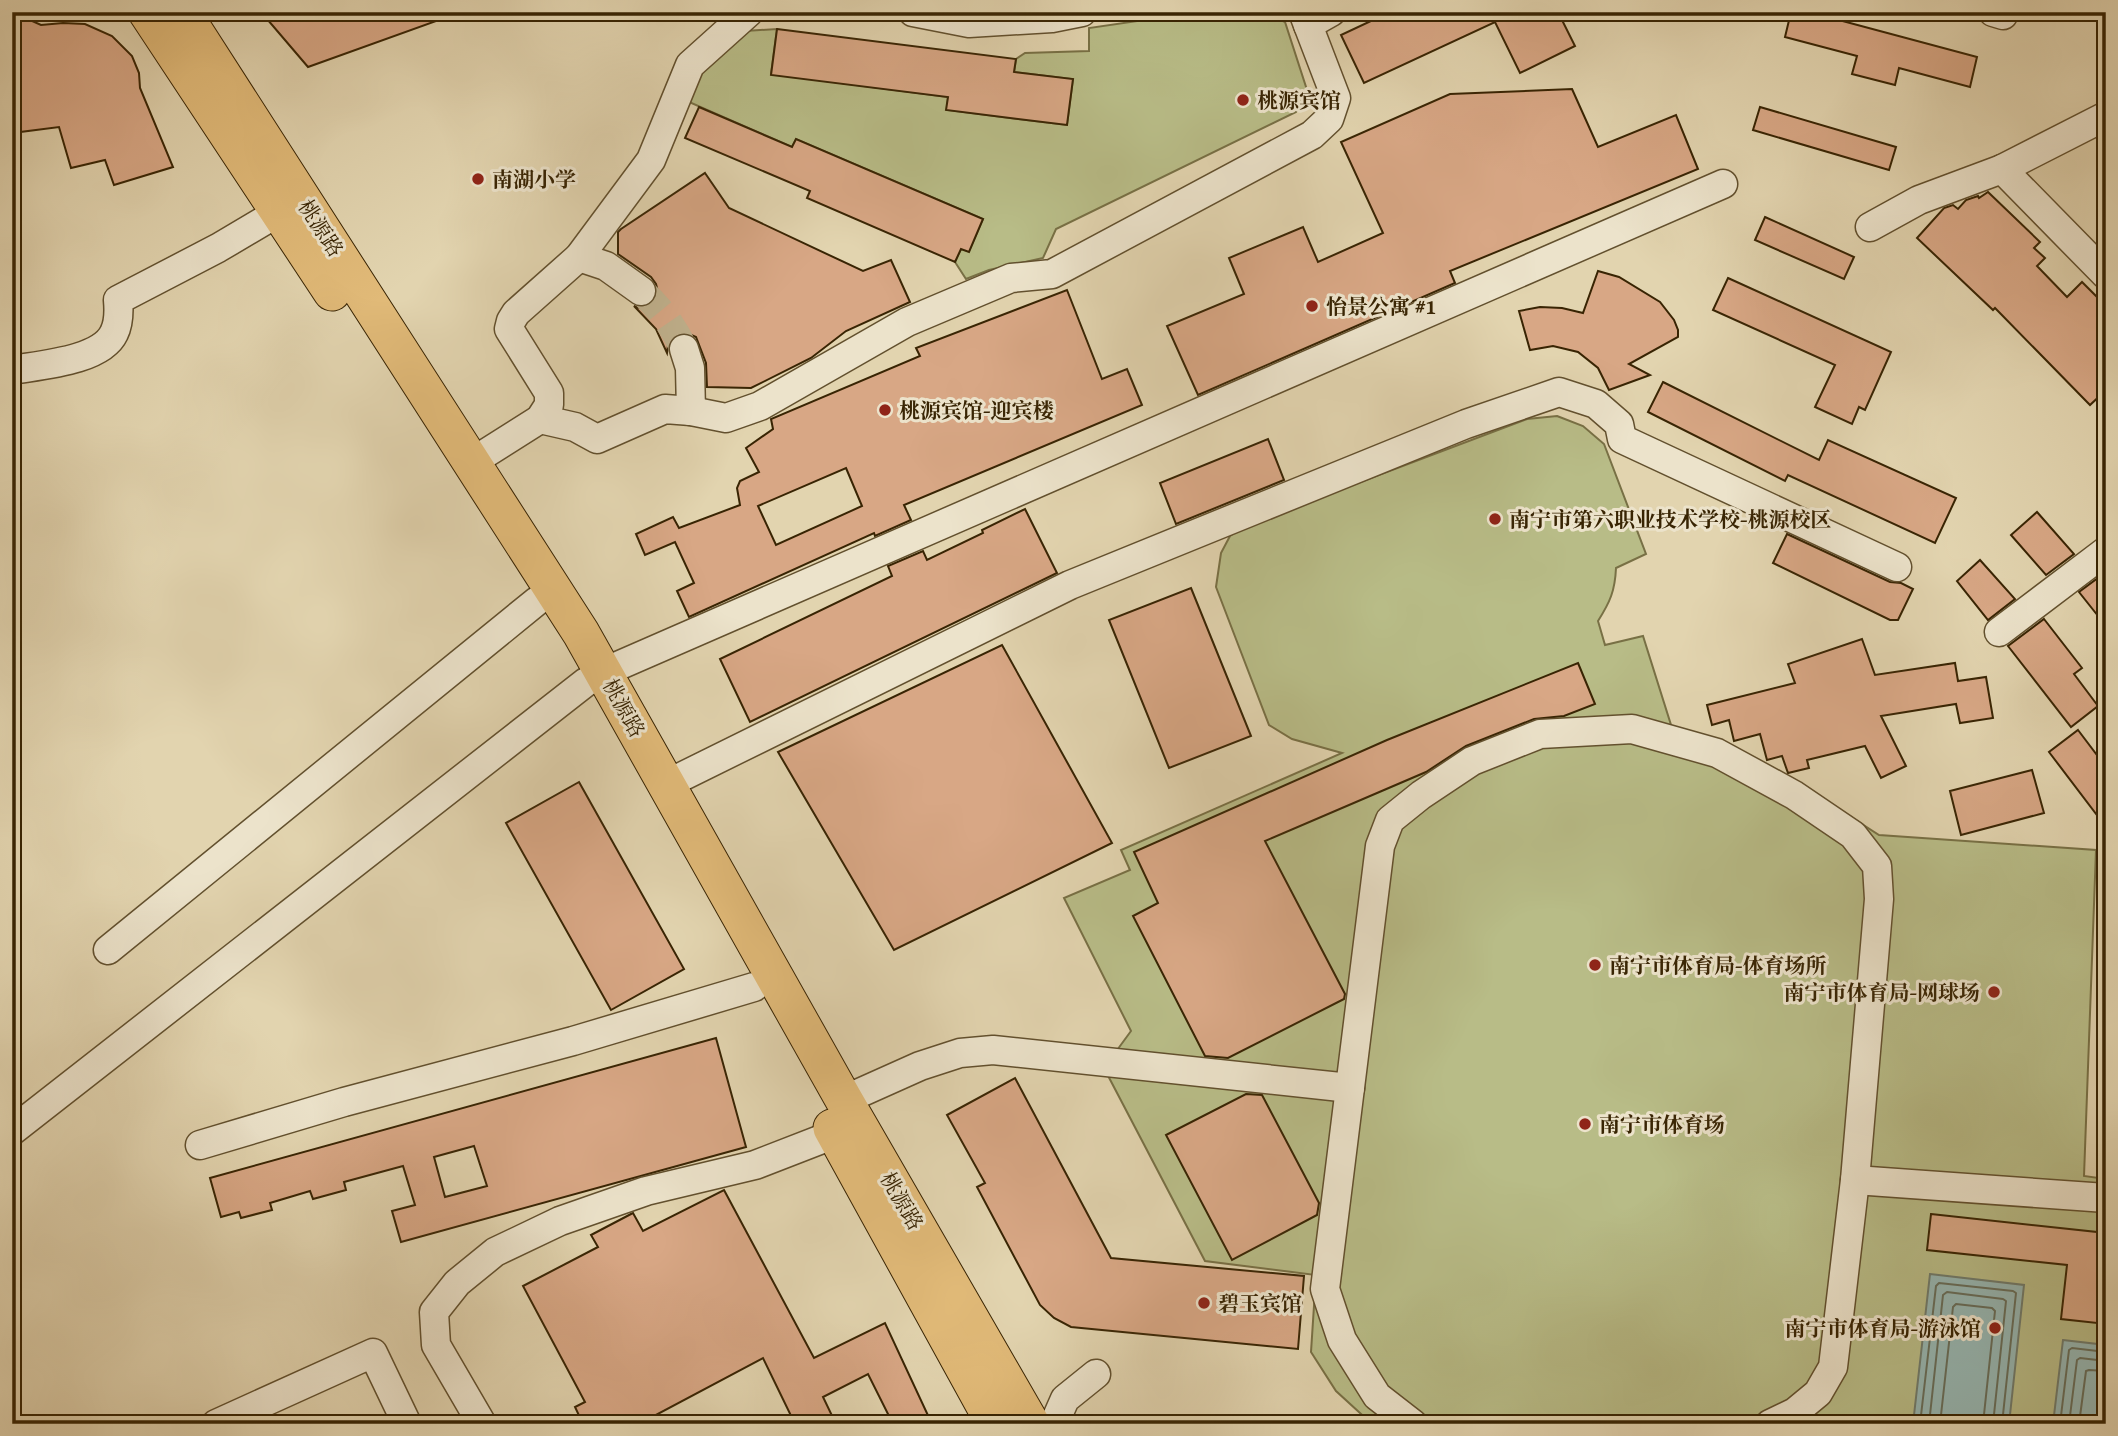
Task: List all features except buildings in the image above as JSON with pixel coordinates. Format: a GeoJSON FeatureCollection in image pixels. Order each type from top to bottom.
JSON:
{"type":"FeatureCollection","features":[{"type":"Feature","properties":{"kind":"main road","name":"桃源路"},"geometry":{"type":"LineString","coordinates":[[147,12],[537,601],[565,642],[595,677],[667,784],[995,1424]]}},
{"type":"Feature","properties":{"kind":"main road","name":"桃源路"},"geometry":{"type":"LineString","coordinates":[[182,12],[582,633],[595,677],[754,987],[840,1117],[1031,1424]]}},
{"type":"Feature","properties":{"kind":"street"},"geometry":{"type":"LineString","coordinates":[[472,462],[540,419],[548,405],[549,393],[509,329],[511,321],[516,313],[579,257],[651,160],[690,65],[749,12]]}},
{"type":"Feature","properties":{"kind":"street"},"geometry":{"type":"LineString","coordinates":[[913,12],[970,23],[1052,18],[1082,12]]}},
{"type":"Feature","properties":{"kind":"street"},"geometry":{"type":"LineString","coordinates":[[540,419],[575,427],[597,439],[665,410],[691,411],[726,418],[760,406],[907,322],[1011,278],[1052,274],[1312,135],[1329,119],[1336,98],[1314,16]]}},
{"type":"Feature","properties":{"kind":"street"},"geometry":{"type":"LineString","coordinates":[[1870,227],[1919,200],[2002,169],[2106,117]]}},
{"type":"Feature","properties":{"kind":"street"},"geometry":{"type":"LineString","coordinates":[[2002,169],[2106,275]]}},
{"type":"Feature","properties":{"kind":"street"},"geometry":{"type":"LineString","coordinates":[[12,1131],[595,677],[1723,184]]}},
{"type":"Feature","properties":{"kind":"street"},"geometry":{"type":"LineString","coordinates":[[12,370],[66,361],[99,350],[114,335],[119,316],[118,300],[218,248],[279,212]]}},
{"type":"Feature","properties":{"kind":"street"},"geometry":{"type":"LineString","coordinates":[[579,257],[606,266],[640,291]]}},
{"type":"Feature","properties":{"kind":"street"},"geometry":{"type":"LineString","coordinates":[[684,349],[690,368],[691,411]]}},
{"type":"Feature","properties":{"kind":"street"},"geometry":{"type":"LineString","coordinates":[[667,784],[1070,585],[1466,424],[1559,392],[1596,404],[1619,424],[1622,439],[1897,567]]}},
{"type":"Feature","properties":{"kind":"street"},"geometry":{"type":"LineString","coordinates":[[1999,632],[2106,551]]}},
{"type":"Feature","properties":{"kind":"street"},"geometry":{"type":"LineString","coordinates":[[108,950],[537,601]]}},
{"type":"Feature","properties":{"kind":"street"},"geometry":{"type":"LineString","coordinates":[[1413,1424],[1377,1396],[1342,1339],[1325,1289],[1380,846],[1390,820],[1421,795],[1472,761],[1540,734],[1632,729],[1717,753],[1794,795],[1853,835],[1877,866],[1879,899],[1854,1180],[1833,1367],[1818,1393],[1794,1412],[1770,1424]]}},
{"type":"Feature","properties":{"kind":"street"},"geometry":{"type":"LineString","coordinates":[[200,1145],[344,1102],[573,1041],[754,987]]}},
{"type":"Feature","properties":{"kind":"street"},"geometry":{"type":"LineString","coordinates":[[482,1424],[436,1345],[434,1312],[457,1283],[495,1252],[560,1221],[646,1191],[755,1165],[840,1117],[920,1066],[960,1053],[993,1050],[1350,1088]]}},
{"type":"Feature","properties":{"kind":"street"},"geometry":{"type":"LineString","coordinates":[[1854,1180],[2106,1198]]}},
{"type":"Feature","properties":{"kind":"street"},"geometry":{"type":"LineString","coordinates":[[216,1424],[373,1353],[407,1424]]}},
{"type":"Feature","properties":{"kind":"street"},"geometry":{"type":"LineString","coordinates":[[1054,1424],[1065,1399],[1096,1374]]}},
{"type":"Feature","properties":{"kind":"green space"},"geometry":{"type":"Polygon","coordinates":[[[1199,12],[1265,12],[1285,22],[1307,90],[1296,112],[1056,229],[1043,258],[989,270],[966,279],[955,262],[961,249],[969,251],[983,219],[796,139],[792,147],[689,102],[704,65],[745,31],[777,29],[771,74],[948,97],[947,110],[1067,125],[1073,79],[1014,72],[1016,59],[1025,53],[1089,51],[1089,28],[1199,12]]]}},
{"type":"Feature","properties":{"kind":"green space","name":"南宁市体育局-体育场所"},"geometry":{"type":"Polygon","coordinates":[[[1557,416],[1583,426],[1604,444],[1646,554],[1616,568],[1611,596],[1598,621],[1605,645],[1643,636],[1672,728],[1826,801],[1879,835],[2096,850],[2084,1176],[2106,1179],[2106,1424],[1372,1424],[1336,1391],[1311,1352],[1316,1275],[1205,1261],[1104,1068],[1131,1031],[1064,898],[1130,870],[1121,850],[1342,753],[1292,739],[1269,725],[1216,587],[1221,553],[1230,536],[1244,526],[1527,419],[1557,416]]]}},
{"type":"Feature","properties":{"kind":"water"},"geometry":{"type":"Polygon","coordinates":[[[1930,1274],[2024,1285],[2009,1424],[1913,1424],[1930,1274]]]}},
{"type":"Feature","properties":{"kind":"water"},"geometry":{"type":"Polygon","coordinates":[[[2063,1340],[2106,1345],[2106,1424],[2053,1424],[2063,1340]]]}},
{"type":"Feature","properties":{"kind":"tunnel"},"geometry":{"type":"LineString","coordinates":[[641,291],[666,318],[684,349]]}},
{"type":"Feature","properties":{"kind":"place","name":"桃源宾馆"},"geometry":{"type":"Point","coordinates":[1243,100]}},
{"type":"Feature","properties":{"kind":"place","name":"南湖小学"},"geometry":{"type":"Point","coordinates":[478,179]}},
{"type":"Feature","properties":{"kind":"place","name":"怡景公寓 #1"},"geometry":{"type":"Point","coordinates":[1312,306]}},
{"type":"Feature","properties":{"kind":"place","name":"桃源宾馆-迎宾楼"},"geometry":{"type":"Point","coordinates":[885,410]}},
{"type":"Feature","properties":{"kind":"place","name":"南宁市第六职业技术学校-桃源校区"},"geometry":{"type":"Point","coordinates":[1495,519]}},
{"type":"Feature","properties":{"kind":"place","name":"南宁市体育局-体育场所"},"geometry":{"type":"Point","coordinates":[1595,965]}},
{"type":"Feature","properties":{"kind":"place","name":"南宁市体育局-网球场"},"geometry":{"type":"Point","coordinates":[1994,992]}},
{"type":"Feature","properties":{"kind":"place","name":"南宁市体育场"},"geometry":{"type":"Point","coordinates":[1585,1124]}},
{"type":"Feature","properties":{"kind":"place","name":"碧玉宾馆"},"geometry":{"type":"Point","coordinates":[1204,1303]}},
{"type":"Feature","properties":{"kind":"place","name":"南宁市体育局-游泳馆"},"geometry":{"type":"Point","coordinates":[1995,1328]}}]}
